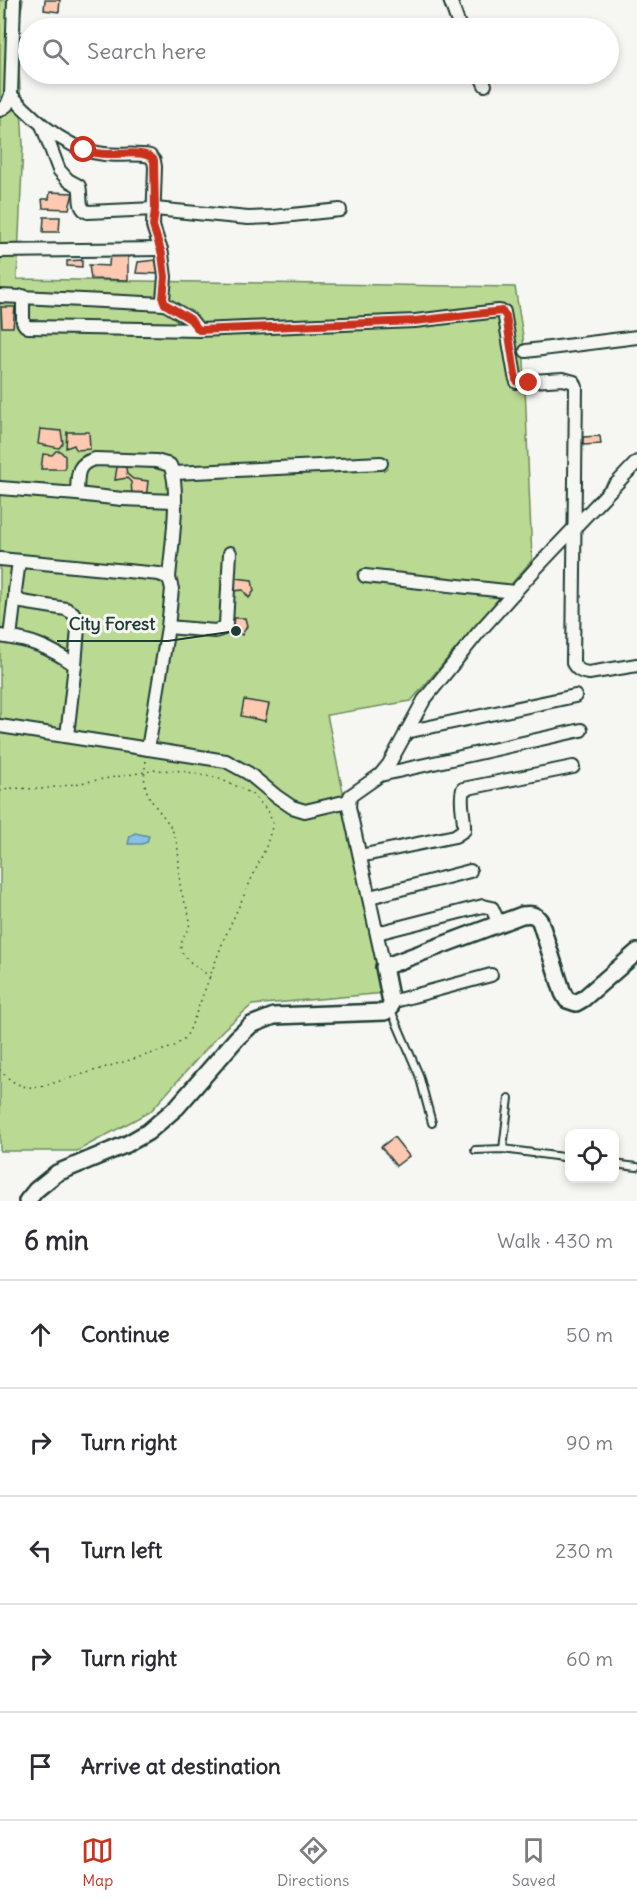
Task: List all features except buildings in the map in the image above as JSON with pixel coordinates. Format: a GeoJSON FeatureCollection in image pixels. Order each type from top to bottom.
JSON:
{"type":"FeatureCollection","features":[{"type":"Feature","properties":{"kind":"street"},"geometry":{"type":"LineString","coordinates":[[0,110],[7,105],[11,95],[14,0]]}},
{"type":"Feature","properties":{"kind":"street"},"geometry":{"type":"LineString","coordinates":[[450,0],[456,18]]}},
{"type":"Feature","properties":{"kind":"street"},"geometry":{"type":"LineString","coordinates":[[11,95],[29,115],[74,145],[94,153],[137,154],[150,156],[154,160],[154,231],[161,249],[165,277],[163,299],[165,304]]}},
{"type":"Feature","properties":{"kind":"street"},"geometry":{"type":"LineString","coordinates":[[42,125],[59,170],[68,180],[79,186],[80,205],[85,211],[155,209],[248,218],[340,210]]}},
{"type":"Feature","properties":{"kind":"street"},"geometry":{"type":"LineString","coordinates":[[0,251],[161,249]]}},
{"type":"Feature","properties":{"kind":"street"},"geometry":{"type":"LineString","coordinates":[[0,296],[165,304],[190,319],[199,330]]}},
{"type":"Feature","properties":{"kind":"street"},"geometry":{"type":"LineString","coordinates":[[23,296],[23,322],[28,327],[199,330],[382,322],[504,312],[518,382],[563,379],[574,382],[576,387],[573,663],[576,669],[590,673],[637,665]]}},
{"type":"Feature","properties":{"kind":"street"},"geometry":{"type":"LineString","coordinates":[[526,351],[637,337]]}},
{"type":"Feature","properties":{"kind":"street"},"geometry":{"type":"LineString","coordinates":[[77,494],[78,473],[81,466],[94,459],[156,461],[170,465],[174,473],[169,578],[172,589],[148,754]]}},
{"type":"Feature","properties":{"kind":"street"},"geometry":{"type":"LineString","coordinates":[[0,726],[67,736],[148,754],[226,761],[248,773],[292,807],[305,811],[348,801],[354,793],[380,774],[394,756],[419,708],[439,679],[515,592],[637,462]]}},
{"type":"Feature","properties":{"kind":"street"},"geometry":{"type":"LineString","coordinates":[[174,473],[381,463]]}},
{"type":"Feature","properties":{"kind":"street"},"geometry":{"type":"LineString","coordinates":[[0,488],[122,499],[174,501]]}},
{"type":"Feature","properties":{"kind":"street"},"geometry":{"type":"LineString","coordinates":[[168,627],[215,631],[224,628],[230,553]]}},
{"type":"Feature","properties":{"kind":"street"},"geometry":{"type":"LineString","coordinates":[[0,559],[159,574],[169,578]]}},
{"type":"Feature","properties":{"kind":"street"},"geometry":{"type":"LineString","coordinates":[[19,561],[15,596],[5,637],[44,646],[54,650],[75,665]]}},
{"type":"Feature","properties":{"kind":"street"},"geometry":{"type":"LineString","coordinates":[[365,576],[515,592]]}},
{"type":"Feature","properties":{"kind":"street"},"geometry":{"type":"LineString","coordinates":[[15,596],[22,602],[66,609],[77,619],[75,665],[67,736]]}},
{"type":"Feature","properties":{"kind":"street"},"geometry":{"type":"LineString","coordinates":[[406,732],[576,696]]}},
{"type":"Feature","properties":{"kind":"street"},"geometry":{"type":"LineString","coordinates":[[380,774],[581,730]]}},
{"type":"Feature","properties":{"kind":"street"},"geometry":{"type":"LineString","coordinates":[[360,856],[461,833],[465,823],[461,795],[463,789],[573,766]]}},
{"type":"Feature","properties":{"kind":"street"},"geometry":{"type":"LineString","coordinates":[[348,801],[391,1005]]}},
{"type":"Feature","properties":{"kind":"street"},"geometry":{"type":"LineString","coordinates":[[370,897],[470,871]]}},
{"type":"Feature","properties":{"kind":"street"},"geometry":{"type":"LineString","coordinates":[[377,933],[483,906],[492,908],[499,924]]}},
{"type":"Feature","properties":{"kind":"street"},"geometry":{"type":"LineString","coordinates":[[384,967],[522,915],[531,914],[536,916],[542,927],[563,993],[567,1000],[576,1003],[637,952]]}},
{"type":"Feature","properties":{"kind":"street"},"geometry":{"type":"LineString","coordinates":[[27,1201],[36,1190],[57,1173],[127,1144],[148,1132],[177,1107],[251,1025],[274,1016],[385,1012],[391,1005],[491,975]]}},
{"type":"Feature","properties":{"kind":"lane"},"geometry":{"type":"LineString","coordinates":[[391,1005],[419,1075],[432,1123]]}},
{"type":"Feature","properties":{"kind":"lane"},"geometry":{"type":"LineString","coordinates":[[503,1149],[509,1098]]}},
{"type":"Feature","properties":{"kind":"lane"},"geometry":{"type":"LineString","coordinates":[[475,1150],[503,1149],[565,1157]]}},
{"type":"Feature","properties":{"kind":"lane"},"geometry":{"type":"LineString","coordinates":[[619,1165],[637,1167]]}},
{"type":"Feature","properties":{"kind":"path"},"geometry":{"type":"LineString","coordinates":[[148,754],[144,771],[145,789],[170,827],[178,847],[181,890],[190,921],[181,947],[183,954],[210,977]]}},
{"type":"Feature","properties":{"kind":"path"},"geometry":{"type":"LineString","coordinates":[[0,791],[8,788],[41,789],[63,786],[144,771],[183,771],[223,780],[253,795],[272,818],[272,829],[266,847],[224,939],[189,1032],[183,1040],[173,1047],[40,1087],[20,1086],[9,1080],[0,1070]]}},
{"type":"Feature","properties":{"kind":"green space"},"geometry":{"type":"Polygon","coordinates":[[[0,0],[23,0],[17,32],[23,145],[17,279],[515,287],[523,336],[532,560],[411,701],[327,715],[385,993],[252,1005],[223,1030],[151,1111],[77,1151],[0,1151],[0,0]]]}},
{"type":"Feature","properties":{"kind":"water"},"geometry":{"type":"Polygon","coordinates":[[[135,833],[149,836],[147,842],[128,844],[130,836],[135,833]]]}},
{"type":"Feature","properties":{"kind":"place","name":"City Forest"},"geometry":{"type":"Point","coordinates":[236,631]}},
{"type":"Feature","properties":{"kind":"route"},"geometry":{"type":"LineString","coordinates":[[84,150],[105,154],[137,154],[150,156],[154,160],[153,226],[162,254],[165,277],[163,299],[165,304],[190,319],[199,330],[415,321],[502,311],[506,316],[516,380],[520,384],[529,383]]}}]}
